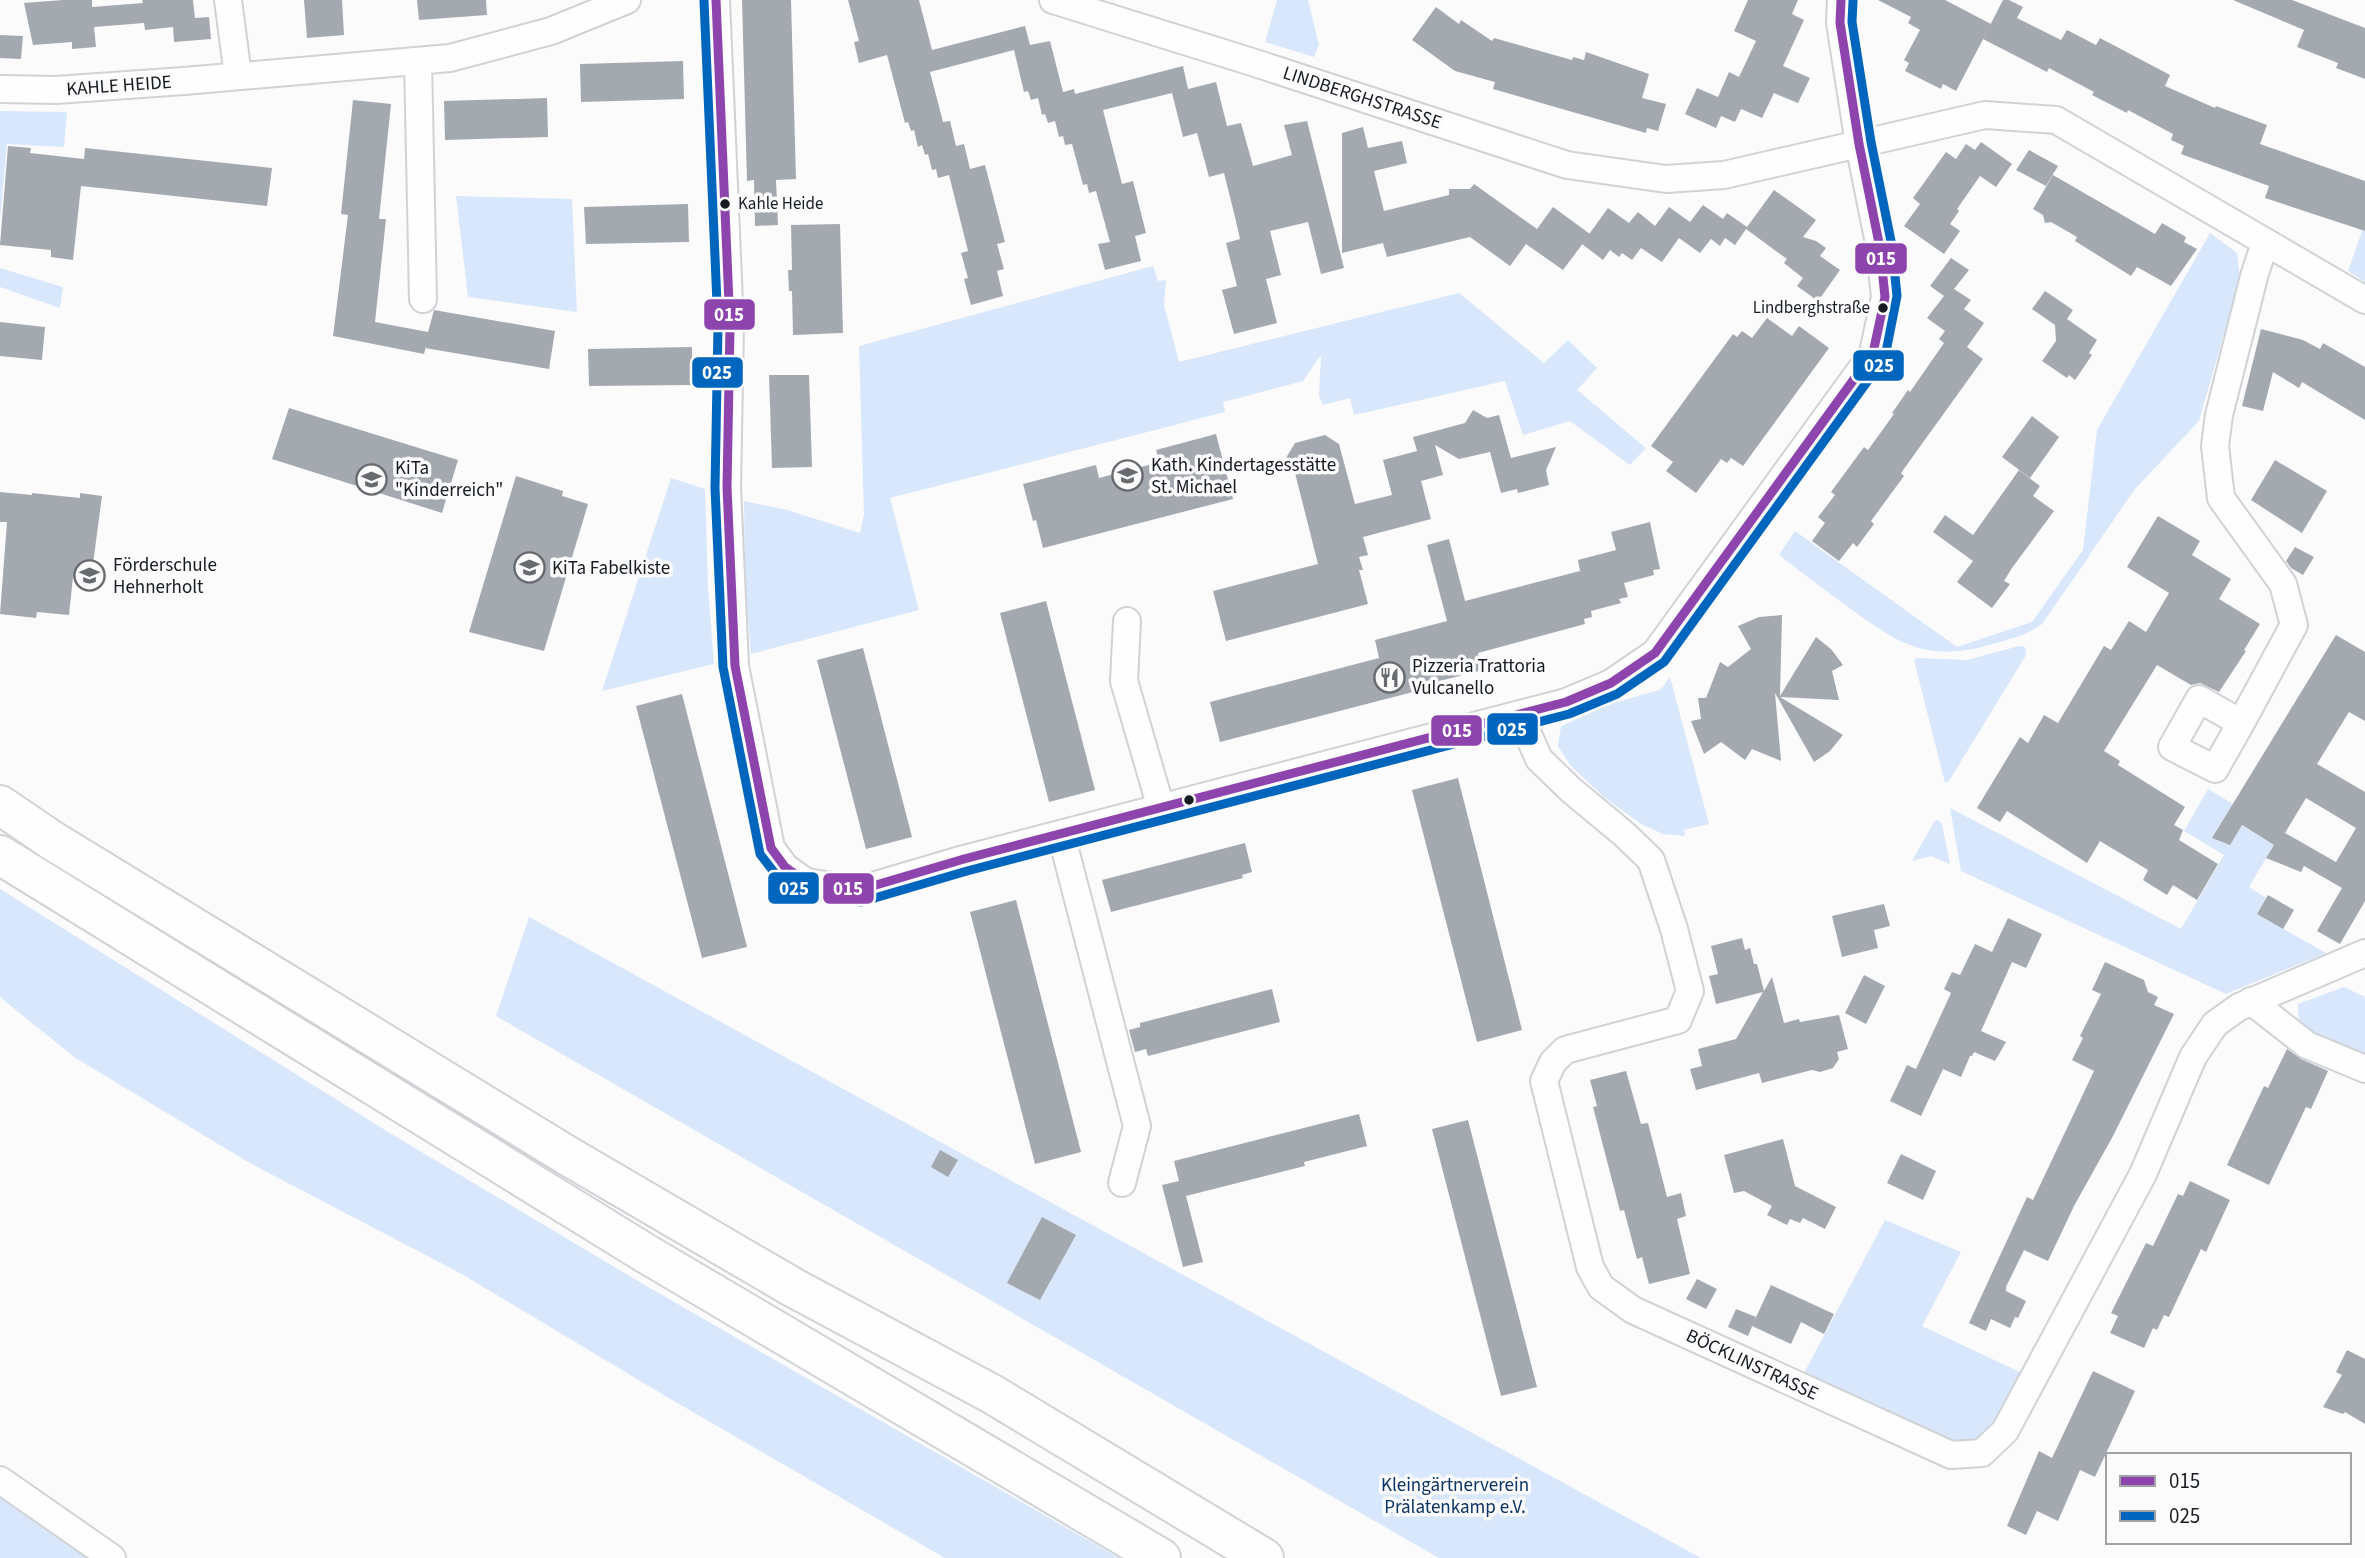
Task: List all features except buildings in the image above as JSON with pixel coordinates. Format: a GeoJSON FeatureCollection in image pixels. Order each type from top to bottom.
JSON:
{"type":"FeatureCollection","features":[{"type":"Feature","properties":{"kind":"highway"},"geometry":{"type":"LineString","coordinates":[[0,805],[54,841],[568,1156],[794,1288],[992,1394],[1264,1558]]}},
{"type":"Feature","properties":{"kind":"highway"},"geometry":{"type":"LineString","coordinates":[[0,855],[645,1252],[1161,1558]]}},
{"type":"Feature","properties":{"kind":"street"},"geometry":{"type":"LineString","coordinates":[[228,0],[238,76]]}},
{"type":"Feature","properties":{"kind":"street","name":"KAHLE HEIDE"},"geometry":{"type":"LineString","coordinates":[[0,89],[56,90],[450,58],[551,31],[627,0]]}},
{"type":"Feature","properties":{"kind":"street"},"geometry":{"type":"LineString","coordinates":[[716,0],[730,327],[727,487],[735,666],[771,848],[785,867],[806,882],[859,890],[964,859],[1520,716],[1566,702],[1611,683],[1655,653],[1873,353],[1885,297],[1880,248],[1859,144],[1840,23],[1841,0]]}},
{"type":"Feature","properties":{"kind":"street","name":"LINDBERGHSTRASSE"},"geometry":{"type":"LineString","coordinates":[[1052,0],[1567,165],[1666,179],[1724,174],[1985,115],[2056,120],[2365,300]]}},
{"type":"Feature","properties":{"kind":"street"},"geometry":{"type":"LineString","coordinates":[[418,61],[423,299]]}},
{"type":"Feature","properties":{"kind":"street"},"geometry":{"type":"LineString","coordinates":[[2241,723],[2294,625],[2283,584],[2221,498],[2215,446],[2219,415],[2265,243]]}},
{"type":"Feature","properties":{"kind":"street"},"geometry":{"type":"LineString","coordinates":[[1127,621],[1124,681],[1161,808]]}},
{"type":"Feature","properties":{"kind":"street","name":"BÖCKLINSTRASSE"},"geometry":{"type":"LineString","coordinates":[[1520,716],[1539,759],[1651,860],[1674,929],[1690,992],[1678,1020],[1565,1050],[1553,1062],[1544,1081],[1590,1267],[1601,1287],[1633,1310],[1951,1455],[1982,1453],[2005,1431],[2143,1174],[2193,1057],[2215,1024],[2238,1007],[2365,953]]}},
{"type":"Feature","properties":{"kind":"street"},"geometry":{"type":"LineString","coordinates":[[1061,834],[1137,1126],[1122,1183]]}},
{"type":"Feature","properties":{"kind":"street"},"geometry":{"type":"LineString","coordinates":[[2251,1001],[2307,1045],[2365,1069]]}},
{"type":"Feature","properties":{"kind":"street"},"geometry":{"type":"LineString","coordinates":[[0,1480],[112,1558]]}},
{"type":"Feature","properties":{"kind":"green space"},"geometry":{"type":"Polygon","coordinates":[[[1277,0],[1308,0],[1319,45],[1314,57],[1265,42],[1277,0]]]}},
{"type":"Feature","properties":{"kind":"green space"},"geometry":{"type":"Polygon","coordinates":[[[0,111],[67,112],[64,147],[7,144],[0,219],[0,111]]]}},
{"type":"Feature","properties":{"kind":"green space"},"geometry":{"type":"Polygon","coordinates":[[[456,196],[572,199],[577,312],[468,297],[456,196]]]}},
{"type":"Feature","properties":{"kind":"green space"},"geometry":{"type":"Polygon","coordinates":[[[2365,223],[2365,282],[2348,271],[2365,223]]]}},
{"type":"Feature","properties":{"kind":"green space"},"geometry":{"type":"Polygon","coordinates":[[[2210,233],[2237,253],[2240,278],[2199,421],[2135,489],[2090,554],[2088,553],[2090,555],[2042,624],[2019,636],[1970,649],[1950,652],[1915,647],[1866,620],[1779,555],[1795,531],[1957,647],[2032,622],[2083,550],[2097,430],[2210,233]]]}},
{"type":"Feature","properties":{"kind":"green space"},"geometry":{"type":"Polygon","coordinates":[[[1153,266],[1158,281],[1166,280],[1164,305],[1179,362],[1459,293],[1544,363],[1568,340],[1597,368],[1577,390],[1646,448],[1630,465],[1570,421],[1523,435],[1505,381],[1354,415],[1350,398],[1323,405],[1319,396],[1321,355],[1303,381],[1223,402],[1225,412],[890,498],[919,610],[751,654],[745,577],[744,501],[787,510],[860,533],[864,514],[859,346],[1153,266]]]}},
{"type":"Feature","properties":{"kind":"green space"},"geometry":{"type":"Polygon","coordinates":[[[0,268],[63,287],[60,308],[0,287],[0,268]]]}},
{"type":"Feature","properties":{"kind":"green space"},"geometry":{"type":"Polygon","coordinates":[[[671,478],[705,489],[714,664],[602,691],[671,478]]]}},
{"type":"Feature","properties":{"kind":"green space"},"geometry":{"type":"Polygon","coordinates":[[[2019,646],[2025,647],[2026,655],[1949,781],[1945,783],[1914,660],[1967,660],[2019,646]]]}},
{"type":"Feature","properties":{"kind":"green space"},"geometry":{"type":"Polygon","coordinates":[[[1670,677],[1709,824],[1684,830],[1685,836],[1663,834],[1641,824],[1604,797],[1570,765],[1558,746],[1561,726],[1613,703],[1660,690],[1670,677]]]}},
{"type":"Feature","properties":{"kind":"green space"},"geometry":{"type":"Polygon","coordinates":[[[2208,789],[2233,804],[2226,816],[2274,845],[2249,887],[2266,898],[2257,914],[2326,953],[2226,994],[1961,871],[1950,808],[2181,929],[2224,855],[2184,831],[2208,789]]]}},
{"type":"Feature","properties":{"kind":"green space"},"geometry":{"type":"Polygon","coordinates":[[[1938,820],[1942,824],[1950,864],[1931,856],[1912,861],[1934,822],[1938,820]]]}},
{"type":"Feature","properties":{"kind":"green space"},"geometry":{"type":"Polygon","coordinates":[[[0,889],[393,1135],[643,1284],[1119,1558],[945,1558],[460,1273],[248,1162],[74,1057],[0,997],[0,889]]]}},
{"type":"Feature","properties":{"kind":"green space","name":"Kleingärtnerverein Prälatenkamp e.V."},"geometry":{"type":"Polygon","coordinates":[[[529,917],[1701,1558],[1439,1558],[496,1016],[529,917]]]}},
{"type":"Feature","properties":{"kind":"green space"},"geometry":{"type":"Polygon","coordinates":[[[2344,987],[2365,997],[2365,1060],[2301,1027],[2298,1004],[2344,987]]]}},
{"type":"Feature","properties":{"kind":"green space"},"geometry":{"type":"Polygon","coordinates":[[[1885,1220],[1961,1252],[1922,1326],[2024,1374],[1989,1436],[1961,1448],[1801,1379],[1885,1220]]]}},
{"type":"Feature","properties":{"kind":"green space"},"geometry":{"type":"Polygon","coordinates":[[[0,1498],[86,1558],[0,1558],[0,1498]]]}},
{"type":"Feature","properties":{"kind":"transit line","name":"015"},"geometry":{"type":"LineString","coordinates":[[716,0],[730,327],[727,487],[735,666],[771,848],[785,867],[806,882],[859,890],[964,859],[1566,702],[1611,683],[1655,653],[1873,353],[1885,297],[1880,248],[1859,144],[1840,23],[1841,0]]}},
{"type":"Feature","properties":{"kind":"transit line","name":"025"},"geometry":{"type":"LineString","coordinates":[[704,1],[718,327],[715,488],[723,667],[760,854],[777,876],[801,893],[861,902],[967,871],[1569,714],[1617,694],[1664,662],[1885,357],[1897,296],[1892,246],[1871,142],[1852,22],[1853,1]]}},
{"type":"Feature","properties":{"kind":"place","name":"Kahle Heide"},"geometry":{"type":"Point","coordinates":[725,204]}},
{"type":"Feature","properties":{"kind":"place","name":"Lindberghstraße"},"geometry":{"type":"Point","coordinates":[1883,308]}},
{"type":"Feature","properties":{"kind":"place","name":"Kath. Kindertagesstätte St. Michael"},"geometry":{"type":"Point","coordinates":[1128,476]}},
{"type":"Feature","properties":{"kind":"place","name":"KiTa \"Kinderreich\""},"geometry":{"type":"Point","coordinates":[372,479]}},
{"type":"Feature","properties":{"kind":"place","name":"KiTa Fabelkiste"},"geometry":{"type":"Point","coordinates":[529,568]}},
{"type":"Feature","properties":{"kind":"place","name":"Förderschule Hehnerholt"},"geometry":{"type":"Point","coordinates":[90,576]}},
{"type":"Feature","properties":{"kind":"place","name":"Pizzeria Trattoria Vulcanello"},"geometry":{"type":"Point","coordinates":[1389,677]}}]}
